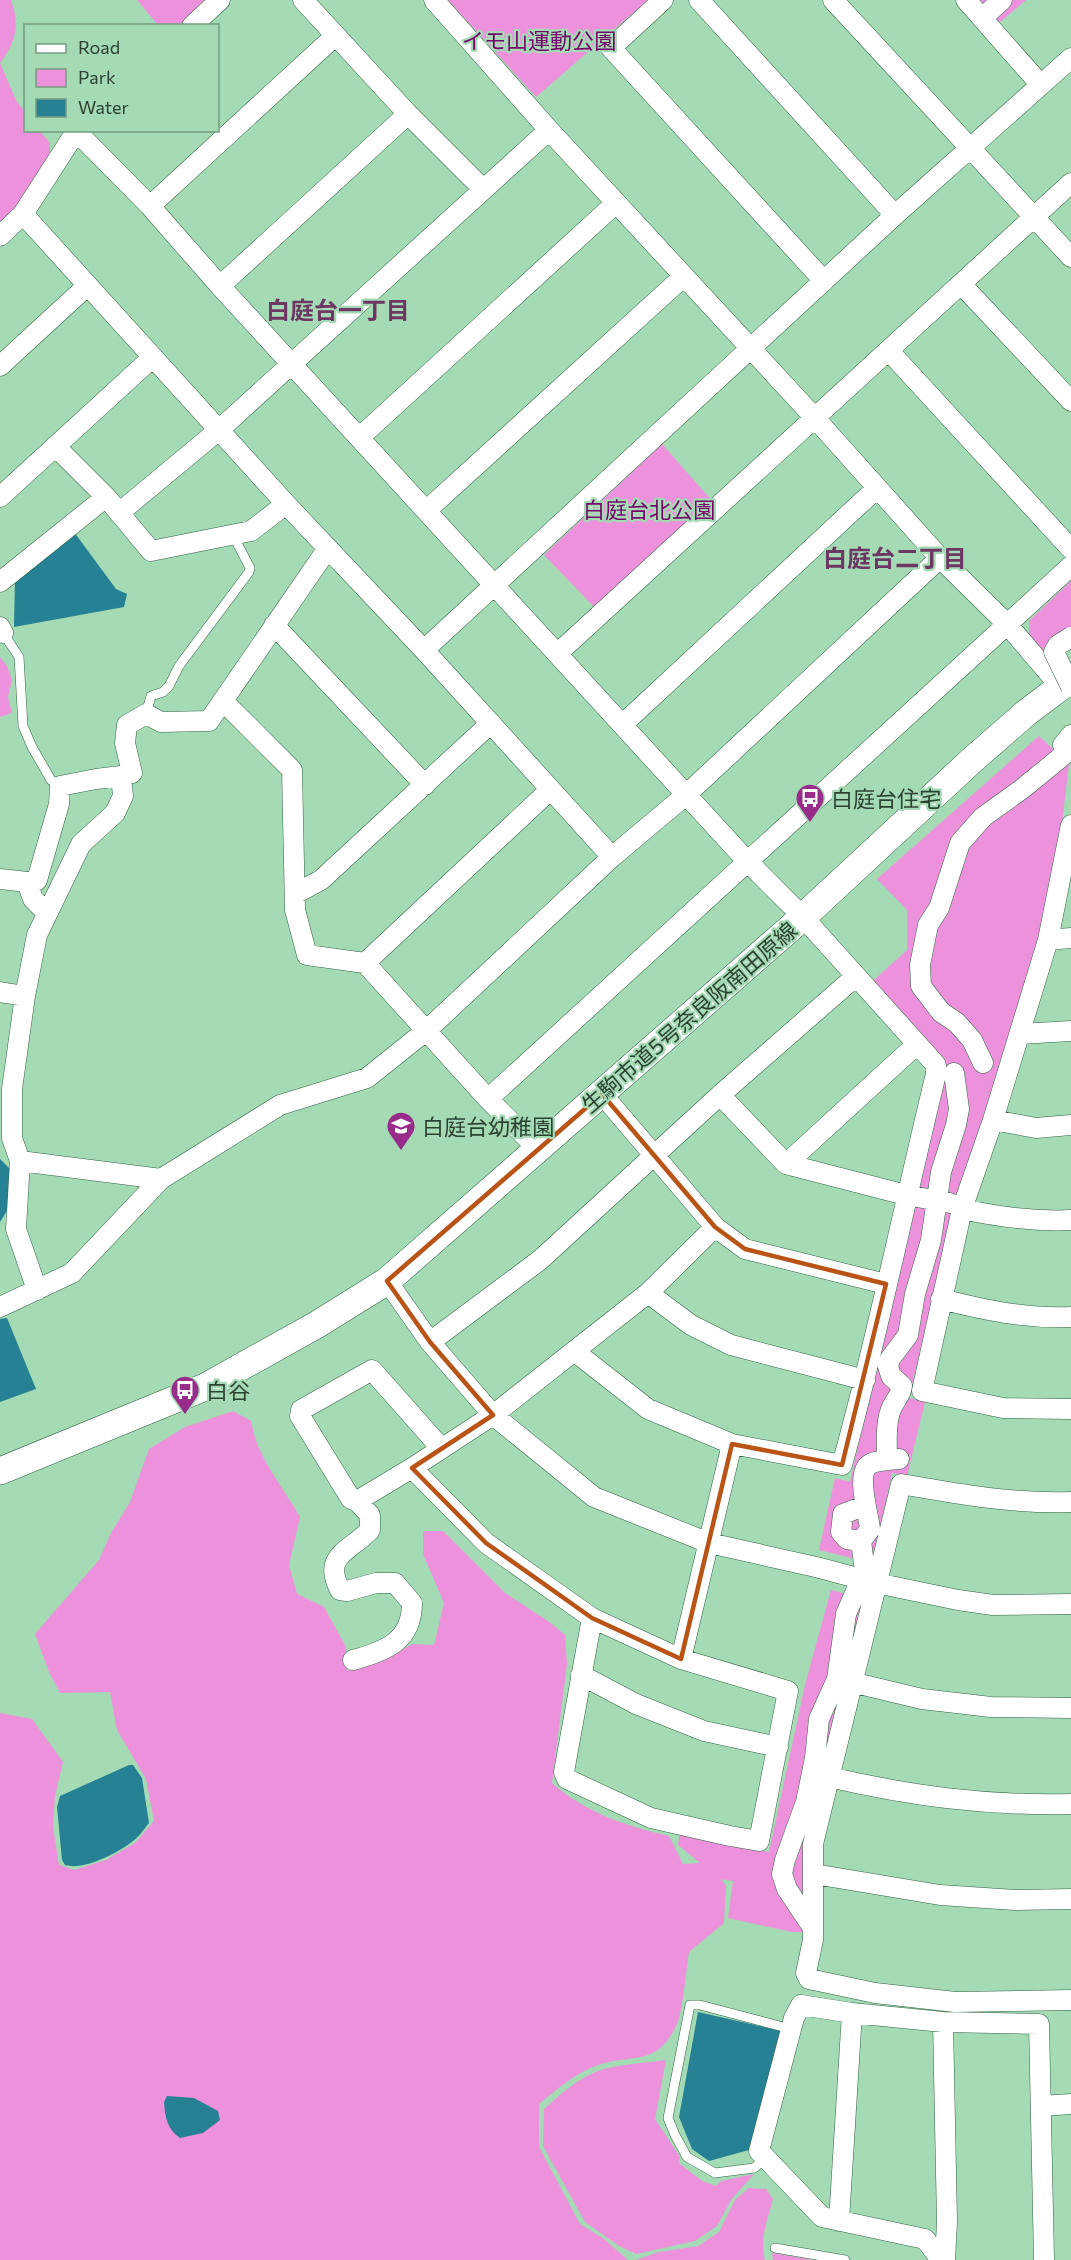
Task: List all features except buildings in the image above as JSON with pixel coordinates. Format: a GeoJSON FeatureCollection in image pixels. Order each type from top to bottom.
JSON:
{"type":"FeatureCollection","features":[{"type":"Feature","properties":{"kind":"street"},"geometry":{"type":"LineString","coordinates":[[194,24],[220,0]]}},
{"type":"Feature","properties":{"kind":"street"},"geometry":{"type":"LineString","coordinates":[[303,0],[408,114],[483,189]]}},
{"type":"Feature","properties":{"kind":"street"},"geometry":{"type":"LineString","coordinates":[[434,0],[549,130],[814,417],[940,558],[1067,684]]}},
{"type":"Feature","properties":{"kind":"street"},"geometry":{"type":"LineString","coordinates":[[663,0],[611,48],[824,281]]}},
{"type":"Feature","properties":{"kind":"street"},"geometry":{"type":"LineString","coordinates":[[699,0],[896,214]]}},
{"type":"Feature","properties":{"kind":"street"},"geometry":{"type":"LineString","coordinates":[[832,0],[1071,257]]}},
{"type":"Feature","properties":{"kind":"street"},"geometry":{"type":"LineString","coordinates":[[1002,0],[974,6],[1040,84]]}},
{"type":"Feature","properties":{"kind":"street"},"geometry":{"type":"LineString","coordinates":[[150,206],[334,36]]}},
{"type":"Feature","properties":{"kind":"street"},"geometry":{"type":"LineString","coordinates":[[424,650],[896,214],[1071,58]]}},
{"type":"Feature","properties":{"kind":"street"},"geometry":{"type":"LineString","coordinates":[[220,286],[408,114]]}},
{"type":"Feature","properties":{"kind":"street"},"geometry":{"type":"LineString","coordinates":[[118,513],[220,429],[549,130]]}},
{"type":"Feature","properties":{"kind":"street"},"geometry":{"type":"LineString","coordinates":[[0,236],[23,214],[76,132]]}},
{"type":"Feature","properties":{"kind":"street"},"geometry":{"type":"LineString","coordinates":[[78,132],[150,206],[220,286],[747,861],[803,917],[916,1045],[945,1073],[958,1093],[959,1109],[956,1125],[941,1172],[931,1240],[915,1294],[908,1335],[890,1359],[888,1366],[891,1376],[902,1386],[899,1398],[892,1407],[887,1435],[893,1460],[871,1464],[864,1474],[864,1506],[869,1518],[870,1529],[861,1541],[864,1564]]}},
{"type":"Feature","properties":{"kind":"street"},"geometry":{"type":"LineString","coordinates":[[558,653],[1071,183]]}},
{"type":"Feature","properties":{"kind":"street"},"geometry":{"type":"LineString","coordinates":[[360,437],[616,203]]}},
{"type":"Feature","properties":{"kind":"street"},"geometry":{"type":"LineString","coordinates":[[23,214],[286,504],[424,650],[612,857]]}},
{"type":"Feature","properties":{"kind":"street"},"geometry":{"type":"LineString","coordinates":[[427,510],[683,277]]}},
{"type":"Feature","properties":{"kind":"street"},"geometry":{"type":"LineString","coordinates":[[962,285],[1071,401]]}},
{"type":"Feature","properties":{"kind":"street"},"geometry":{"type":"LineString","coordinates":[[0,366],[87,286]]}},
{"type":"Feature","properties":{"kind":"street"},"geometry":{"type":"LineString","coordinates":[[889,351],[1071,549]]}},
{"type":"Feature","properties":{"kind":"street"},"geometry":{"type":"LineString","coordinates":[[0,496],[153,357]]}},
{"type":"Feature","properties":{"kind":"street"},"geometry":{"type":"LineString","coordinates":[[55,446],[106,497],[151,550],[251,531],[286,504]]}},
{"type":"Feature","properties":{"kind":"street"},"geometry":{"type":"LineString","coordinates":[[623,724],[877,488]]}},
{"type":"Feature","properties":{"kind":"street"},"geometry":{"type":"LineString","coordinates":[[0,582],[106,497]]}},
{"type":"Feature","properties":{"kind":"street"},"geometry":{"type":"LineString","coordinates":[[0,879],[27,882],[37,880],[59,804],[60,786],[132,773],[125,743],[127,725],[146,714],[161,722],[209,722],[328,548]]}},
{"type":"Feature","properties":{"kind":"street"},"geometry":{"type":"LineString","coordinates":[[0,1307],[72,1273],[161,1179],[280,1104],[367,1078],[427,1030],[612,857],[687,794],[940,558]]}},
{"type":"Feature","properties":{"kind":"street"},"geometry":{"type":"LineString","coordinates":[[488,1099],[1071,566]]}},
{"type":"Feature","properties":{"kind":"street"},"geometry":{"type":"LineString","coordinates":[[274,625],[424,786]]}},
{"type":"Feature","properties":{"kind":"street"},"geometry":{"type":"LineString","coordinates":[[1067,684],[1054,652],[1058,645],[1071,637]]}},
{"type":"Feature","properties":{"kind":"street","name":"生駒市道5号奈良阪南田原線"},"geometry":{"type":"LineString","coordinates":[[0,1471],[205,1387],[318,1324],[387,1281],[803,917],[970,762],[1067,684]]}},
{"type":"Feature","properties":{"kind":"street"},"geometry":{"type":"LineString","coordinates":[[224,702],[292,770],[295,910],[306,956],[365,963],[488,1099],[539,1150]]}},
{"type":"Feature","properties":{"kind":"street"},"geometry":{"type":"LineString","coordinates":[[296,894],[321,880],[491,723]]}},
{"type":"Feature","properties":{"kind":"street"},"geometry":{"type":"LineString","coordinates":[[983,1063],[972,1040],[957,1023],[941,1012],[921,986],[920,966],[928,925],[939,908],[960,843],[983,817],[1022,789],[1068,747]]}},
{"type":"Feature","properties":{"kind":"street"},"geometry":{"type":"LineString","coordinates":[[37,1290],[16,1229],[12,1151],[12,1089],[25,996],[37,935],[81,844],[115,813],[123,796],[121,776]]}},
{"type":"Feature","properties":{"kind":"street"},"geometry":{"type":"LineString","coordinates":[[365,963],[550,790]]}},
{"type":"Feature","properties":{"kind":"street"},"geometry":{"type":"LineString","coordinates":[[1070,838],[1048,940],[993,1120],[963,1207],[921,1391],[1003,1408],[1071,1409]]}},
{"type":"Feature","properties":{"kind":"street"},"geometry":{"type":"LineString","coordinates":[[27,882],[33,899],[47,913]]}},
{"type":"Feature","properties":{"kind":"street"},"geometry":{"type":"LineString","coordinates":[[1048,940],[1071,938]]}},
{"type":"Feature","properties":{"kind":"street"},"geometry":{"type":"LineString","coordinates":[[430,1342],[540,1260],[720,1095],[855,977]]}},
{"type":"Feature","properties":{"kind":"street"},"geometry":{"type":"LineString","coordinates":[[0,992],[25,996]]}},
{"type":"Feature","properties":{"kind":"street"},"geometry":{"type":"LineString","coordinates":[[1020,1034],[1071,1031]]}},
{"type":"Feature","properties":{"kind":"street"},"geometry":{"type":"LineString","coordinates":[[786,1164],[916,1045]]}},
{"type":"Feature","properties":{"kind":"street"},"geometry":{"type":"LineString","coordinates":[[945,1073],[963,1072],[991,1059],[1012,1060]]}},
{"type":"Feature","properties":{"kind":"street"},"geometry":{"type":"LineString","coordinates":[[574,1351],[648,1409],[732,1444],[842,1465],[865,1380],[906,1195],[945,1073]]}},
{"type":"Feature","properties":{"kind":"street"},"geometry":{"type":"LineString","coordinates":[[602,1094],[715,1227],[745,1249],[886,1284]]}},
{"type":"Feature","properties":{"kind":"street"},"geometry":{"type":"LineString","coordinates":[[720,1095],[786,1164],[1009,1219],[1071,1220]]}},
{"type":"Feature","properties":{"kind":"street"},"geometry":{"type":"LineString","coordinates":[[993,1120],[1036,1128],[1071,1125]]}},
{"type":"Feature","properties":{"kind":"street"},"geometry":{"type":"LineString","coordinates":[[12,1151],[161,1179]]}},
{"type":"Feature","properties":{"kind":"street"},"geometry":{"type":"LineString","coordinates":[[357,1501],[493,1415],[648,1293],[715,1227]]}},
{"type":"Feature","properties":{"kind":"street"},"geometry":{"type":"LineString","coordinates":[[387,1281],[430,1342],[493,1415],[594,1497],[710,1543],[816,1567],[876,1584],[993,1605],[1071,1604]]}},
{"type":"Feature","properties":{"kind":"street"},"geometry":{"type":"LineString","coordinates":[[648,1293],[691,1326],[730,1345],[865,1380]]}},
{"type":"Feature","properties":{"kind":"street"},"geometry":{"type":"LineString","coordinates":[[941,1299],[994,1312],[1046,1318],[1071,1317]]}},
{"type":"Feature","properties":{"kind":"street"},"geometry":{"type":"LineString","coordinates":[[353,1660],[385,1650],[404,1634],[412,1617],[412,1603],[395,1584],[376,1583],[347,1591],[340,1590],[334,1579],[333,1566],[339,1554],[358,1542],[370,1530],[370,1515],[357,1501],[351,1499],[300,1416],[302,1410],[372,1370],[441,1448]]}},
{"type":"Feature","properties":{"kind":"street"},"geometry":{"type":"LineString","coordinates":[[681,1659],[732,1444]]}},
{"type":"Feature","properties":{"kind":"street"},"geometry":{"type":"LineString","coordinates":[[412,1468],[486,1543],[592,1618],[681,1659],[788,1691],[759,1841],[651,1818],[567,1779],[564,1772],[592,1618]]}},
{"type":"Feature","properties":{"kind":"street"},"geometry":{"type":"LineString","coordinates":[[1071,1502],[1033,1504],[964,1496],[901,1484],[813,1844],[813,1940],[806,1973],[809,1979],[875,1993],[955,2002],[1071,2000]]}},
{"type":"Feature","properties":{"kind":"street"},"geometry":{"type":"LineString","coordinates":[[861,1541],[847,1539],[841,1532],[841,1520],[843,1514],[864,1506]]}},
{"type":"Feature","properties":{"kind":"street"},"geometry":{"type":"LineString","coordinates":[[813,1928],[791,1896],[782,1874],[811,1781],[819,1719],[837,1679],[846,1614],[856,1591]]}},
{"type":"Feature","properties":{"kind":"street"},"geometry":{"type":"LineString","coordinates":[[581,1675],[636,1704],[704,1731],[778,1747]]}},
{"type":"Feature","properties":{"kind":"street"},"geometry":{"type":"LineString","coordinates":[[851,1682],[922,1699],[991,1707],[1071,1708]]}},
{"type":"Feature","properties":{"kind":"street"},"geometry":{"type":"LineString","coordinates":[[829,1777],[883,1789],[964,1801],[1020,1805],[1071,1804]]}},
{"type":"Feature","properties":{"kind":"street"},"geometry":{"type":"LineString","coordinates":[[814,1874],[940,1895],[1015,1900],[1071,1899]]}},
{"type":"Feature","properties":{"kind":"street"},"geometry":{"type":"LineString","coordinates":[[943,2260],[925,2239],[822,2217],[759,2151],[794,2018],[801,2005],[852,2013],[943,2022],[1039,2024],[1044,2260]]}},
{"type":"Feature","properties":{"kind":"street"},"geometry":{"type":"LineString","coordinates":[[839,2221],[852,2013]]}},
{"type":"Feature","properties":{"kind":"street"},"geometry":{"type":"LineString","coordinates":[[943,2022],[947,2222],[943,2260]]}},
{"type":"Feature","properties":{"kind":"street"},"geometry":{"type":"LineString","coordinates":[[1041,2106],[1071,2104]]}},
{"type":"Feature","properties":{"kind":"lane"},"geometry":{"type":"LineString","coordinates":[[146,714],[151,696],[163,692],[169,686],[179,666],[249,572],[250,568],[233,535]]}},
{"type":"Feature","properties":{"kind":"lane"},"geometry":{"type":"LineString","coordinates":[[2,630],[19,657],[23,726],[51,780],[60,786]]}},
{"type":"Feature","properties":{"kind":"lane"},"geometry":{"type":"LineString","coordinates":[[766,2158],[754,2168],[715,2173],[687,2157],[668,2118],[690,2005],[700,2005],[791,2029]]}},
{"type":"Feature","properties":{"kind":"lane"},"geometry":{"type":"LineString","coordinates":[[775,2248],[845,2260]]}},
{"type":"Feature","properties":{"kind":"highlighted area"},"geometry":{"type":"Polygon","coordinates":[[[602,1094],[715,1227],[745,1249],[886,1284],[842,1465],[732,1444],[681,1659],[592,1618],[486,1543],[412,1468],[493,1415],[430,1342],[387,1281],[602,1094]]]}},
{"type":"Feature","properties":{"kind":"green space"},"geometry":{"type":"Polygon","coordinates":[[[0,0],[11,0],[16,25],[10,48],[0,63],[0,0]]]}},
{"type":"Feature","properties":{"kind":"green space"},"geometry":{"type":"Polygon","coordinates":[[[137,0],[206,0],[180,24],[157,24],[137,0]]]}},
{"type":"Feature","properties":{"kind":"green space","name":"イモ山運動公園"},"geometry":{"type":"Polygon","coordinates":[[[448,0],[648,0],[536,97],[448,0]]]}},
{"type":"Feature","properties":{"kind":"green space"},"geometry":{"type":"Polygon","coordinates":[[[979,0],[1026,0],[999,23],[979,0]]]}},
{"type":"Feature","properties":{"kind":"green space"},"geometry":{"type":"Polygon","coordinates":[[[0,63],[16,100],[24,111],[24,132],[41,132],[50,143],[50,156],[18,208],[0,224],[0,63]]]}},
{"type":"Feature","properties":{"kind":"green space","name":"白庭台北公園"},"geometry":{"type":"Polygon","coordinates":[[[662,444],[713,502],[596,609],[544,555],[662,444]]]}},
{"type":"Feature","properties":{"kind":"green space"},"geometry":{"type":"Polygon","coordinates":[[[1071,581],[1071,650],[1049,658],[1029,636],[1029,621],[1071,581]]]}},
{"type":"Feature","properties":{"kind":"green space"},"geometry":{"type":"Polygon","coordinates":[[[0,657],[7,666],[12,680],[8,697],[12,713],[0,717],[0,657]]]}},
{"type":"Feature","properties":{"kind":"green space"},"geometry":{"type":"Polygon","coordinates":[[[1039,736],[1069,764],[1055,882],[1025,989],[953,1210],[909,1398],[925,1402],[907,1476],[892,1473],[874,1556],[856,1559],[819,1550],[835,1478],[850,1482],[945,1063],[873,981],[907,950],[907,910],[877,879],[1039,736]]]}},
{"type":"Feature","properties":{"kind":"green space"},"geometry":{"type":"Polygon","coordinates":[[[233,1411],[251,1421],[256,1442],[263,1457],[300,1517],[289,1565],[297,1594],[324,1607],[346,1647],[347,1671],[389,1658],[412,1644],[434,1645],[444,1603],[423,1554],[423,1531],[443,1531],[505,1593],[565,1635],[567,1664],[552,1783],[579,1803],[607,1817],[669,1836],[683,1864],[700,1863],[678,1845],[680,1832],[769,1852],[805,1685],[831,1590],[850,1595],[864,1605],[805,1932],[792,1932],[728,1918],[733,1881],[721,1879],[726,1886],[724,1923],[689,1952],[677,2024],[662,2047],[645,2056],[613,2061],[584,2071],[539,2104],[539,2147],[580,2224],[604,2239],[628,2260],[0,2260],[0,1713],[32,1719],[63,1762],[55,1796],[53,1827],[59,1865],[74,1870],[106,1860],[135,1843],[154,1821],[146,1779],[117,1730],[110,1692],[60,1693],[49,1672],[35,1634],[99,1560],[111,1533],[130,1502],[149,1449],[185,1427],[233,1411]]]}},
{"type":"Feature","properties":{"kind":"green space"},"geometry":{"type":"Polygon","coordinates":[[[666,2060],[655,2119],[680,2157],[679,2163],[702,2181],[716,2186],[721,2181],[754,2174],[731,2200],[717,2226],[695,2241],[636,2254],[619,2246],[585,2222],[543,2146],[544,2109],[572,2086],[595,2072],[619,2066],[666,2060]]]}},
{"type":"Feature","properties":{"kind":"green space"},"geometry":{"type":"Polygon","coordinates":[[[749,2188],[766,2189],[773,2199],[764,2237],[765,2260],[636,2260],[659,2252],[698,2246],[719,2232],[735,2200],[749,2188]]]}},
{"type":"Feature","properties":{"kind":"green space"},"geometry":{"type":"Polygon","coordinates":[[[772,2253],[808,2259],[812,2260],[773,2260],[772,2253]]]}},
{"type":"Feature","properties":{"kind":"water"},"geometry":{"type":"Polygon","coordinates":[[[74,532],[116,589],[127,594],[124,607],[14,627],[15,579],[74,532]]]}},
{"type":"Feature","properties":{"kind":"water"},"geometry":{"type":"Polygon","coordinates":[[[0,1159],[11,1170],[8,1209],[0,1222],[0,1159]]]}},
{"type":"Feature","properties":{"kind":"water"},"geometry":{"type":"Polygon","coordinates":[[[7,1318],[36,1389],[0,1402],[0,1319],[7,1318]]]}},
{"type":"Feature","properties":{"kind":"water"},"geometry":{"type":"Polygon","coordinates":[[[133,1765],[142,1778],[149,1823],[127,1846],[110,1855],[81,1865],[65,1865],[62,1860],[57,1807],[60,1796],[133,1765]]]}},
{"type":"Feature","properties":{"kind":"water"},"geometry":{"type":"Polygon","coordinates":[[[698,2012],[781,2031],[749,2150],[709,2161],[692,2149],[679,2117],[698,2012]]]}},
{"type":"Feature","properties":{"kind":"water"},"geometry":{"type":"Polygon","coordinates":[[[167,2096],[194,2098],[218,2111],[220,2120],[203,2133],[180,2138],[172,2131],[165,2113],[164,2102],[167,2096]]]}},
{"type":"Feature","properties":{"kind":"place","name":"白庭台住宅"},"geometry":{"type":"Point","coordinates":[810,824]}},
{"type":"Feature","properties":{"kind":"place","name":"白庭台幼稚園"},"geometry":{"type":"Point","coordinates":[401,1152]}},
{"type":"Feature","properties":{"kind":"place","name":"白谷"},"geometry":{"type":"Point","coordinates":[185,1416]}},
{"type":"Feature","properties":{"kind":"district","name":"白庭台一丁目"},"geometry":{"type":"Point","coordinates":[338,309]}},
{"type":"Feature","properties":{"kind":"district","name":"白庭台二丁目"},"geometry":{"type":"Point","coordinates":[895,557]}}]}
